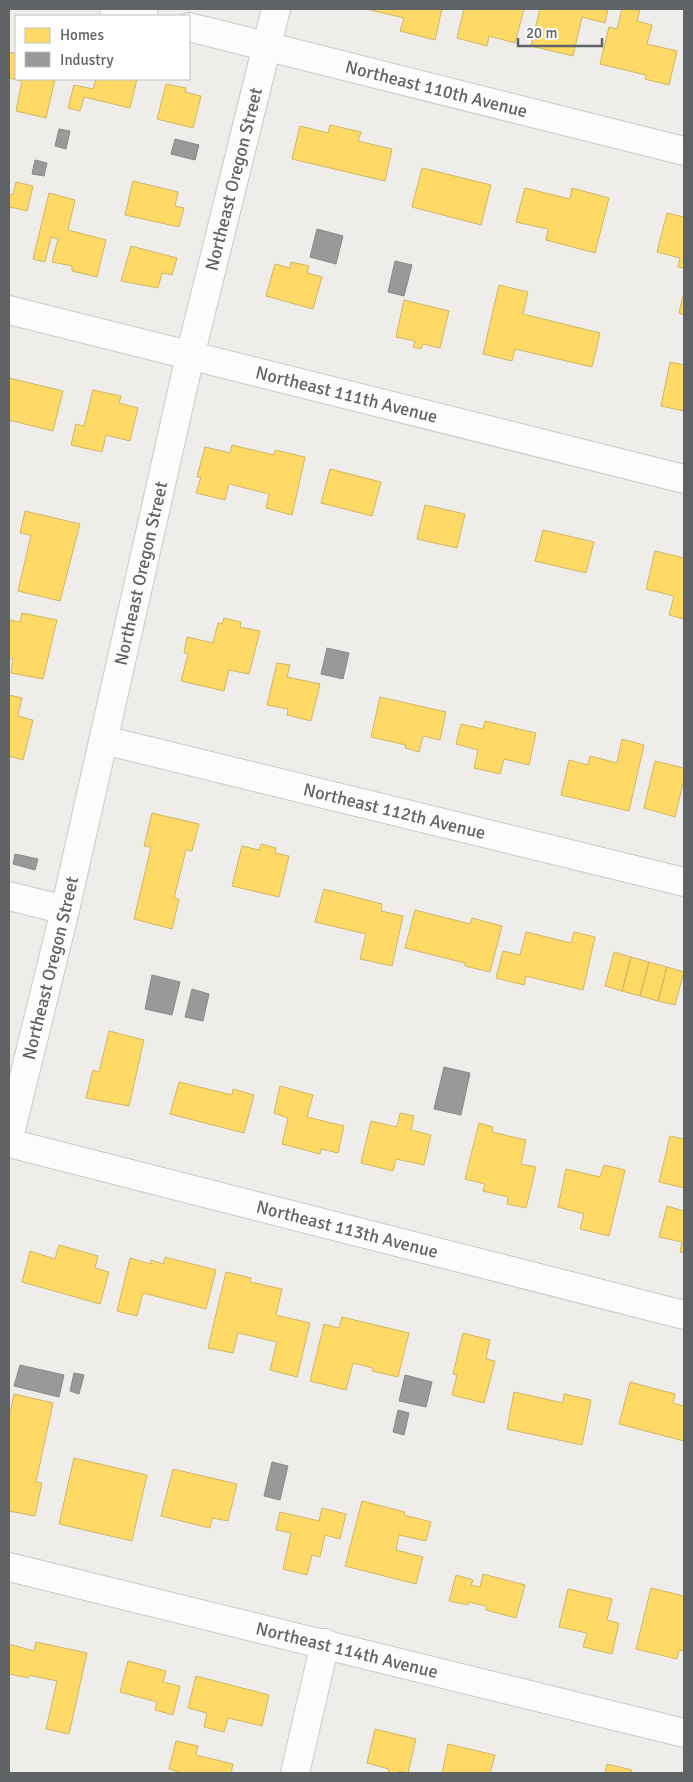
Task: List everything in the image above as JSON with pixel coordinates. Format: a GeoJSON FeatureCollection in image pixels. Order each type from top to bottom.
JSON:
{"type":"FeatureCollection","features":[{"type":"Feature","properties":{"kind":"street"},"geometry":{"type":"LineString","coordinates":[[114,9],[140,15]]}},
{"type":"Feature","properties":{"kind":"street","name":"Northeast Oregon Street"},"geometry":{"type":"LineString","coordinates":[[9,1138],[65,910],[190,356],[276,9]]}},
{"type":"Feature","properties":{"kind":"street","name":"Northeast 110th Avenue"},"geometry":{"type":"LineString","coordinates":[[190,27],[684,151]]}},
{"type":"Feature","properties":{"kind":"street","name":"Northeast 111th Avenue"},"geometry":{"type":"LineString","coordinates":[[9,310],[684,479]]}},
{"type":"Feature","properties":{"kind":"street","name":"Northeast 112th Avenue"},"geometry":{"type":"LineString","coordinates":[[104,740],[684,882]]}},
{"type":"Feature","properties":{"kind":"street"},"geometry":{"type":"LineString","coordinates":[[9,896],[65,910]]}},
{"type":"Feature","properties":{"kind":"street","name":"Northeast 113th Avenue"},"geometry":{"type":"LineString","coordinates":[[9,1143],[684,1315]]}},
{"type":"Feature","properties":{"kind":"street","name":"Northeast 114th Avenue"},"geometry":{"type":"LineString","coordinates":[[9,1567],[684,1733]]}},
{"type":"Feature","properties":{"kind":"street"},"geometry":{"type":"LineString","coordinates":[[295,1773],[324,1643]]}},
{"type":"Feature","properties":{"kind":"building: Homes"},"geometry":{"type":"Polygon","coordinates":[[[366,9],[442,9],[435,40],[400,31],[404,18],[366,9]]]}},
{"type":"Feature","properties":{"kind":"building: Homes"},"geometry":{"type":"Polygon","coordinates":[[[464,9],[524,9],[515,43],[489,36],[487,46],[457,38],[464,9]]]}},
{"type":"Feature","properties":{"kind":"building: Homes"},"geometry":{"type":"Polygon","coordinates":[[[540,9],[608,9],[605,23],[582,17],[573,56],[531,46],[540,9]]]}},
{"type":"Feature","properties":{"kind":"building: Homes"},"geometry":{"type":"Polygon","coordinates":[[[622,9],[640,10],[637,21],[652,25],[647,44],[677,51],[669,85],[645,79],[646,75],[600,64],[609,27],[617,29],[622,9]]]}},
{"type":"Feature","properties":{"kind":"building: Homes"},"geometry":{"type":"Polygon","coordinates":[[[9,52],[15,54],[15,79],[9,78],[9,52]]]}},
{"type":"Feature","properties":{"kind":"building: Homes"},"geometry":{"type":"Polygon","coordinates":[[[18,80],[55,80],[46,118],[16,111],[22,81],[18,80]]]}},
{"type":"Feature","properties":{"kind":"building: Homes"},"geometry":{"type":"Polygon","coordinates":[[[96,80],[137,80],[130,108],[84,97],[80,111],[68,108],[74,85],[93,89],[96,80]]]}},
{"type":"Feature","properties":{"kind":"building: Homes"},"geometry":{"type":"Polygon","coordinates":[[[166,84],[186,88],[185,92],[201,96],[193,128],[157,119],[166,84]]]}},
{"type":"Feature","properties":{"kind":"building: Homes"},"geometry":{"type":"Polygon","coordinates":[[[330,125],[361,132],[358,141],[392,149],[385,181],[292,159],[300,126],[328,133],[330,125]]]}},
{"type":"Feature","properties":{"kind":"building: Homes"},"geometry":{"type":"Polygon","coordinates":[[[422,168],[491,185],[481,225],[412,207],[422,168]]]}},
{"type":"Feature","properties":{"kind":"building: Homes"},"geometry":{"type":"Polygon","coordinates":[[[133,181],[178,192],[175,206],[184,208],[179,227],[125,215],[133,181]]]}},
{"type":"Feature","properties":{"kind":"building: Homes"},"geometry":{"type":"Polygon","coordinates":[[[16,182],[33,186],[27,211],[10,207],[9,214],[9,194],[13,195],[16,182]]]}},
{"type":"Feature","properties":{"kind":"building: Homes"},"geometry":{"type":"Polygon","coordinates":[[[525,188],[570,199],[572,188],[609,198],[595,253],[546,240],[548,229],[516,222],[525,188]]]}},
{"type":"Feature","properties":{"kind":"building: Homes"},"geometry":{"type":"Polygon","coordinates":[[[49,193],[75,200],[68,230],[106,240],[97,277],[72,271],[72,266],[52,262],[58,239],[51,237],[45,262],[33,259],[49,193]]]}},
{"type":"Feature","properties":{"kind":"building: Homes"},"geometry":{"type":"Polygon","coordinates":[[[667,213],[684,217],[684,268],[678,267],[680,258],[657,252],[667,213]]]}},
{"type":"Feature","properties":{"kind":"building: Homes"},"geometry":{"type":"Polygon","coordinates":[[[131,246],[177,258],[172,275],[162,273],[158,288],[121,281],[131,246]]]}},
{"type":"Feature","properties":{"kind":"building: Homes"},"geometry":{"type":"Polygon","coordinates":[[[291,262],[309,266],[307,273],[322,277],[313,309],[266,296],[275,264],[290,268],[291,262]]]}},
{"type":"Feature","properties":{"kind":"building: Homes"},"geometry":{"type":"Polygon","coordinates":[[[499,285],[528,292],[523,314],[600,333],[592,367],[515,349],[512,361],[483,354],[499,285]]]}},
{"type":"Feature","properties":{"kind":"building: Homes"},"geometry":{"type":"Polygon","coordinates":[[[684,292],[684,315],[679,313],[684,292]]]}},
{"type":"Feature","properties":{"kind":"building: Homes"},"geometry":{"type":"Polygon","coordinates":[[[404,300],[449,311],[440,348],[423,344],[421,349],[413,347],[415,341],[396,337],[404,300]]]}},
{"type":"Feature","properties":{"kind":"building: Homes"},"geometry":{"type":"Polygon","coordinates":[[[670,362],[684,365],[684,411],[661,406],[670,362]]]}},
{"type":"Feature","properties":{"kind":"building: Homes"},"geometry":{"type":"Polygon","coordinates":[[[9,378],[63,391],[53,431],[9,420],[9,378]]]}},
{"type":"Feature","properties":{"kind":"building: Homes"},"geometry":{"type":"Polygon","coordinates":[[[93,390],[121,396],[119,403],[138,408],[130,441],[106,435],[102,452],[71,445],[76,424],[84,426],[93,390]]]}},
{"type":"Feature","properties":{"kind":"building: Homes"},"geometry":{"type":"Polygon","coordinates":[[[232,445],[274,455],[275,450],[305,457],[292,515],[266,508],[269,494],[229,484],[225,500],[196,493],[201,477],[197,477],[205,447],[230,453],[232,445]]]}},
{"type":"Feature","properties":{"kind":"building: Homes"},"geometry":{"type":"Polygon","coordinates":[[[330,469],[381,482],[372,516],[321,503],[330,469]]]}},
{"type":"Feature","properties":{"kind":"building: Homes"},"geometry":{"type":"Polygon","coordinates":[[[425,505],[465,514],[457,548],[417,539],[425,505]]]}},
{"type":"Feature","properties":{"kind":"building: Homes"},"geometry":{"type":"Polygon","coordinates":[[[25,511],[80,524],[60,601],[18,591],[31,535],[20,533],[25,511]]]}},
{"type":"Feature","properties":{"kind":"building: Homes"},"geometry":{"type":"Polygon","coordinates":[[[543,530],[594,542],[586,573],[535,561],[543,530]]]}},
{"type":"Feature","properties":{"kind":"building: Homes"},"geometry":{"type":"Polygon","coordinates":[[[655,551],[684,558],[684,619],[669,615],[674,596],[646,589],[655,551]]]}},
{"type":"Feature","properties":{"kind":"building: Homes"},"geometry":{"type":"Polygon","coordinates":[[[22,613],[57,620],[43,679],[11,673],[13,659],[9,658],[9,620],[20,622],[22,613]]]}},
{"type":"Feature","properties":{"kind":"building: Homes"},"geometry":{"type":"Polygon","coordinates":[[[224,618],[241,622],[240,627],[260,631],[249,674],[229,670],[224,691],[181,681],[188,654],[184,653],[187,637],[213,643],[218,623],[222,624],[224,618]]]}},
{"type":"Feature","properties":{"kind":"building: Homes"},"geometry":{"type":"Polygon","coordinates":[[[277,663],[290,665],[287,677],[320,684],[311,721],[287,715],[288,709],[267,705],[277,663]]]}},
{"type":"Feature","properties":{"kind":"building: Homes"},"geometry":{"type":"Polygon","coordinates":[[[9,695],[22,698],[18,716],[33,720],[23,760],[9,756],[9,695]]]}},
{"type":"Feature","properties":{"kind":"building: Homes"},"geometry":{"type":"Polygon","coordinates":[[[380,697],[446,712],[440,740],[423,736],[419,752],[405,748],[406,745],[371,737],[380,697]]]}},
{"type":"Feature","properties":{"kind":"building: Homes"},"geometry":{"type":"Polygon","coordinates":[[[485,721],[536,733],[529,765],[504,759],[500,774],[474,768],[478,750],[456,744],[461,724],[483,729],[485,721]]]}},
{"type":"Feature","properties":{"kind":"building: Homes"},"geometry":{"type":"Polygon","coordinates":[[[622,739],[644,745],[629,811],[561,795],[569,760],[588,765],[590,756],[617,763],[622,739]]]}},
{"type":"Feature","properties":{"kind":"building: Homes"},"geometry":{"type":"Polygon","coordinates":[[[655,761],[684,768],[684,779],[675,817],[644,808],[655,761]]]}},
{"type":"Feature","properties":{"kind":"building: Homes"},"geometry":{"type":"Polygon","coordinates":[[[152,813],[199,824],[192,851],[186,850],[174,898],[179,899],[172,929],[134,919],[151,847],[144,846],[152,813]]]}},
{"type":"Feature","properties":{"kind":"building: Homes"},"geometry":{"type":"Polygon","coordinates":[[[261,844],[276,848],[275,853],[289,856],[279,897],[232,886],[242,846],[259,850],[261,844]]]}},
{"type":"Feature","properties":{"kind":"building: Homes"},"geometry":{"type":"Polygon","coordinates":[[[324,889],[382,904],[381,911],[403,916],[392,966],[360,959],[366,934],[315,922],[324,889]]]}},
{"type":"Feature","properties":{"kind":"building: Homes"},"geometry":{"type":"Polygon","coordinates":[[[415,910],[470,924],[472,918],[502,926],[490,972],[465,966],[465,963],[405,948],[415,910]]]}},
{"type":"Feature","properties":{"kind":"building: Homes"},"geometry":{"type":"Polygon","coordinates":[[[526,932],[571,943],[574,932],[595,937],[583,990],[526,976],[524,985],[496,978],[503,951],[520,955],[526,932]]]}},
{"type":"Feature","properties":{"kind":"building: Homes"},"geometry":{"type":"Polygon","coordinates":[[[614,952],[631,957],[622,991],[605,986],[614,952]]]}},
{"type":"Feature","properties":{"kind":"building: Homes"},"geometry":{"type":"Polygon","coordinates":[[[631,957],[649,962],[640,996],[622,991],[631,957]]]}},
{"type":"Feature","properties":{"kind":"building: Homes"},"geometry":{"type":"Polygon","coordinates":[[[649,962],[667,967],[658,1001],[640,996],[649,962]]]}},
{"type":"Feature","properties":{"kind":"building: Homes"},"geometry":{"type":"Polygon","coordinates":[[[667,967],[684,972],[675,1005],[658,1001],[667,967]]]}},
{"type":"Feature","properties":{"kind":"building: Homes"},"geometry":{"type":"Polygon","coordinates":[[[109,1031],[144,1040],[129,1106],[86,1098],[93,1070],[99,1072],[109,1031]]]}},
{"type":"Feature","properties":{"kind":"building: Homes"},"geometry":{"type":"Polygon","coordinates":[[[179,1082],[232,1095],[233,1089],[254,1095],[244,1133],[170,1114],[179,1082]]]}},
{"type":"Feature","properties":{"kind":"building: Homes"},"geometry":{"type":"Polygon","coordinates":[[[280,1086],[313,1095],[307,1117],[344,1126],[338,1153],[321,1149],[320,1154],[282,1144],[288,1118],[274,1113],[280,1086]]]}},
{"type":"Feature","properties":{"kind":"building: Homes"},"geometry":{"type":"Polygon","coordinates":[[[400,1113],[414,1116],[411,1130],[431,1135],[424,1165],[396,1159],[393,1171],[361,1163],[371,1121],[397,1127],[400,1113]]]}},
{"type":"Feature","properties":{"kind":"building: Homes"},"geometry":{"type":"Polygon","coordinates":[[[479,1123],[493,1127],[492,1132],[526,1140],[521,1164],[536,1167],[526,1208],[507,1204],[508,1197],[483,1191],[485,1184],[465,1179],[479,1123]]]}},
{"type":"Feature","properties":{"kind":"building: Homes"},"geometry":{"type":"Polygon","coordinates":[[[670,1136],[684,1139],[684,1188],[659,1182],[670,1136]]]}},
{"type":"Feature","properties":{"kind":"building: Homes"},"geometry":{"type":"Polygon","coordinates":[[[604,1165],[625,1170],[609,1236],[580,1229],[584,1214],[558,1207],[566,1169],[600,1177],[604,1165]]]}},
{"type":"Feature","properties":{"kind":"building: Homes"},"geometry":{"type":"Polygon","coordinates":[[[667,1206],[684,1211],[684,1253],[680,1252],[682,1242],[659,1237],[667,1206]]]}},
{"type":"Feature","properties":{"kind":"building: Homes"},"geometry":{"type":"Polygon","coordinates":[[[59,1245],[98,1256],[95,1268],[109,1272],[100,1304],[22,1282],[30,1251],[55,1259],[59,1245]]]}},
{"type":"Feature","properties":{"kind":"building: Homes"},"geometry":{"type":"Polygon","coordinates":[[[165,1257],[216,1270],[206,1309],[143,1293],[137,1316],[117,1311],[130,1258],[151,1264],[151,1260],[163,1264],[165,1257]]]}},
{"type":"Feature","properties":{"kind":"building: Homes"},"geometry":{"type":"Polygon","coordinates":[[[226,1272],[251,1278],[250,1282],[282,1289],[276,1315],[310,1323],[297,1377],[270,1370],[277,1342],[238,1333],[233,1353],[208,1348],[226,1272]]]}},
{"type":"Feature","properties":{"kind":"building: Homes"},"geometry":{"type":"Polygon","coordinates":[[[342,1317],[409,1333],[398,1377],[372,1371],[373,1368],[353,1363],[346,1390],[310,1381],[324,1324],[339,1328],[342,1317]]]}},
{"type":"Feature","properties":{"kind":"building: Homes"},"geometry":{"type":"Polygon","coordinates":[[[463,1333],[490,1340],[486,1359],[495,1361],[484,1403],[452,1395],[457,1375],[453,1374],[463,1333]]]}},
{"type":"Feature","properties":{"kind":"building: Homes"},"geometry":{"type":"Polygon","coordinates":[[[630,1382],[675,1394],[673,1403],[684,1406],[684,1441],[619,1424],[630,1382]]]}},
{"type":"Feature","properties":{"kind":"building: Homes"},"geometry":{"type":"Polygon","coordinates":[[[514,1392],[563,1403],[564,1394],[591,1400],[582,1445],[507,1429],[514,1392]]]}},
{"type":"Feature","properties":{"kind":"building: Homes"},"geometry":{"type":"Polygon","coordinates":[[[14,1394],[53,1403],[36,1482],[42,1483],[35,1516],[9,1511],[9,1418],[14,1394]]]}},
{"type":"Feature","properties":{"kind":"building: Homes"},"geometry":{"type":"Polygon","coordinates":[[[74,1458],[147,1475],[132,1541],[59,1524],[74,1458]]]}},
{"type":"Feature","properties":{"kind":"building: Homes"},"geometry":{"type":"Polygon","coordinates":[[[173,1469],[237,1484],[228,1521],[212,1518],[210,1528],[161,1516],[173,1469]]]}},
{"type":"Feature","properties":{"kind":"building: Homes"},"geometry":{"type":"Polygon","coordinates":[[[362,1501],[405,1512],[404,1515],[431,1522],[426,1541],[399,1535],[396,1550],[423,1557],[416,1584],[345,1566],[362,1501]]]}},
{"type":"Feature","properties":{"kind":"building: Homes"},"geometry":{"type":"Polygon","coordinates":[[[322,1508],[346,1514],[340,1539],[325,1535],[320,1557],[312,1555],[307,1575],[283,1569],[291,1533],[276,1530],[280,1512],[319,1521],[322,1508]]]}},
{"type":"Feature","properties":{"kind":"building: Homes"},"geometry":{"type":"Polygon","coordinates":[[[483,1574],[525,1585],[516,1618],[486,1610],[486,1606],[468,1602],[468,1605],[449,1601],[456,1575],[473,1580],[471,1585],[480,1587],[483,1574]]]}},
{"type":"Feature","properties":{"kind":"building: Homes"},"geometry":{"type":"Polygon","coordinates":[[[651,1588],[684,1596],[684,1651],[679,1650],[677,1659],[636,1649],[651,1588]]]}},
{"type":"Feature","properties":{"kind":"building: Homes"},"geometry":{"type":"Polygon","coordinates":[[[568,1589],[612,1599],[607,1620],[619,1623],[612,1654],[583,1647],[587,1633],[559,1627],[568,1589]]]}},
{"type":"Feature","properties":{"kind":"building: Homes"},"geometry":{"type":"Polygon","coordinates":[[[36,1642],[87,1653],[69,1734],[46,1729],[57,1681],[29,1675],[28,1678],[9,1674],[9,1644],[34,1651],[36,1642]]]}},
{"type":"Feature","properties":{"kind":"building: Homes"},"geometry":{"type":"Polygon","coordinates":[[[128,1661],[166,1671],[163,1682],[180,1686],[173,1715],[155,1710],[157,1702],[120,1692],[128,1661]]]}},
{"type":"Feature","properties":{"kind":"building: Homes"},"geometry":{"type":"Polygon","coordinates":[[[196,1676],[269,1695],[262,1726],[228,1718],[224,1732],[204,1727],[207,1713],[188,1708],[196,1676]]]}},
{"type":"Feature","properties":{"kind":"building: Homes"},"geometry":{"type":"Polygon","coordinates":[[[375,1729],[416,1739],[408,1773],[399,1771],[399,1773],[388,1773],[389,1769],[367,1763],[375,1729]]]}},
{"type":"Feature","properties":{"kind":"building: Homes"},"geometry":{"type":"Polygon","coordinates":[[[176,1741],[198,1746],[196,1755],[233,1764],[231,1773],[182,1773],[169,1769],[176,1741]]]}},
{"type":"Feature","properties":{"kind":"building: Homes"},"geometry":{"type":"Polygon","coordinates":[[[448,1744],[495,1755],[490,1773],[442,1773],[448,1744]]]}},
{"type":"Feature","properties":{"kind":"building: Homes"},"geometry":{"type":"Polygon","coordinates":[[[607,1764],[632,1770],[631,1773],[605,1773],[607,1764]]]}},
{"type":"Feature","properties":{"kind":"building: Industry"},"geometry":{"type":"Polygon","coordinates":[[[59,129],[70,131],[66,149],[55,146],[59,129]]]}},
{"type":"Feature","properties":{"kind":"building: Industry"},"geometry":{"type":"Polygon","coordinates":[[[175,139],[199,145],[195,160],[171,154],[175,139]]]}},
{"type":"Feature","properties":{"kind":"building: Industry"},"geometry":{"type":"Polygon","coordinates":[[[35,160],[47,163],[44,176],[32,174],[35,160]]]}},
{"type":"Feature","properties":{"kind":"building: Industry"},"geometry":{"type":"Polygon","coordinates":[[[317,229],[343,236],[336,264],[310,257],[317,229]]]}},
{"type":"Feature","properties":{"kind":"building: Industry"},"geometry":{"type":"Polygon","coordinates":[[[395,261],[412,265],[404,296],[388,292],[395,261]]]}},
{"type":"Feature","properties":{"kind":"building: Industry"},"geometry":{"type":"Polygon","coordinates":[[[327,648],[349,653],[343,679],[321,674],[327,648]]]}},
{"type":"Feature","properties":{"kind":"building: Industry"},"geometry":{"type":"Polygon","coordinates":[[[15,854],[38,859],[35,870],[13,864],[15,854]]]}},
{"type":"Feature","properties":{"kind":"building: Industry"},"geometry":{"type":"Polygon","coordinates":[[[152,975],[180,982],[172,1015],[145,1009],[152,975]]]}},
{"type":"Feature","properties":{"kind":"building: Industry"},"geometry":{"type":"Polygon","coordinates":[[[192,989],[209,994],[203,1021],[185,1017],[192,989]]]}},
{"type":"Feature","properties":{"kind":"building: Industry"},"geometry":{"type":"Polygon","coordinates":[[[444,1067],[470,1073],[461,1115],[434,1109],[444,1067]]]}},
{"type":"Feature","properties":{"kind":"building: Industry"},"geometry":{"type":"Polygon","coordinates":[[[20,1365],[64,1375],[59,1397],[14,1386],[20,1365]]]}},
{"type":"Feature","properties":{"kind":"building: Industry"},"geometry":{"type":"Polygon","coordinates":[[[74,1373],[84,1375],[79,1394],[70,1391],[74,1373]]]}},
{"type":"Feature","properties":{"kind":"building: Industry"},"geometry":{"type":"Polygon","coordinates":[[[405,1375],[432,1382],[426,1407],[399,1401],[405,1375]]]}},
{"type":"Feature","properties":{"kind":"building: Industry"},"geometry":{"type":"Polygon","coordinates":[[[398,1410],[409,1413],[404,1435],[393,1432],[398,1410]]]}},
{"type":"Feature","properties":{"kind":"building: Industry"},"geometry":{"type":"Polygon","coordinates":[[[272,1462],[288,1466],[280,1500],[264,1496],[272,1462]]]}}]}
